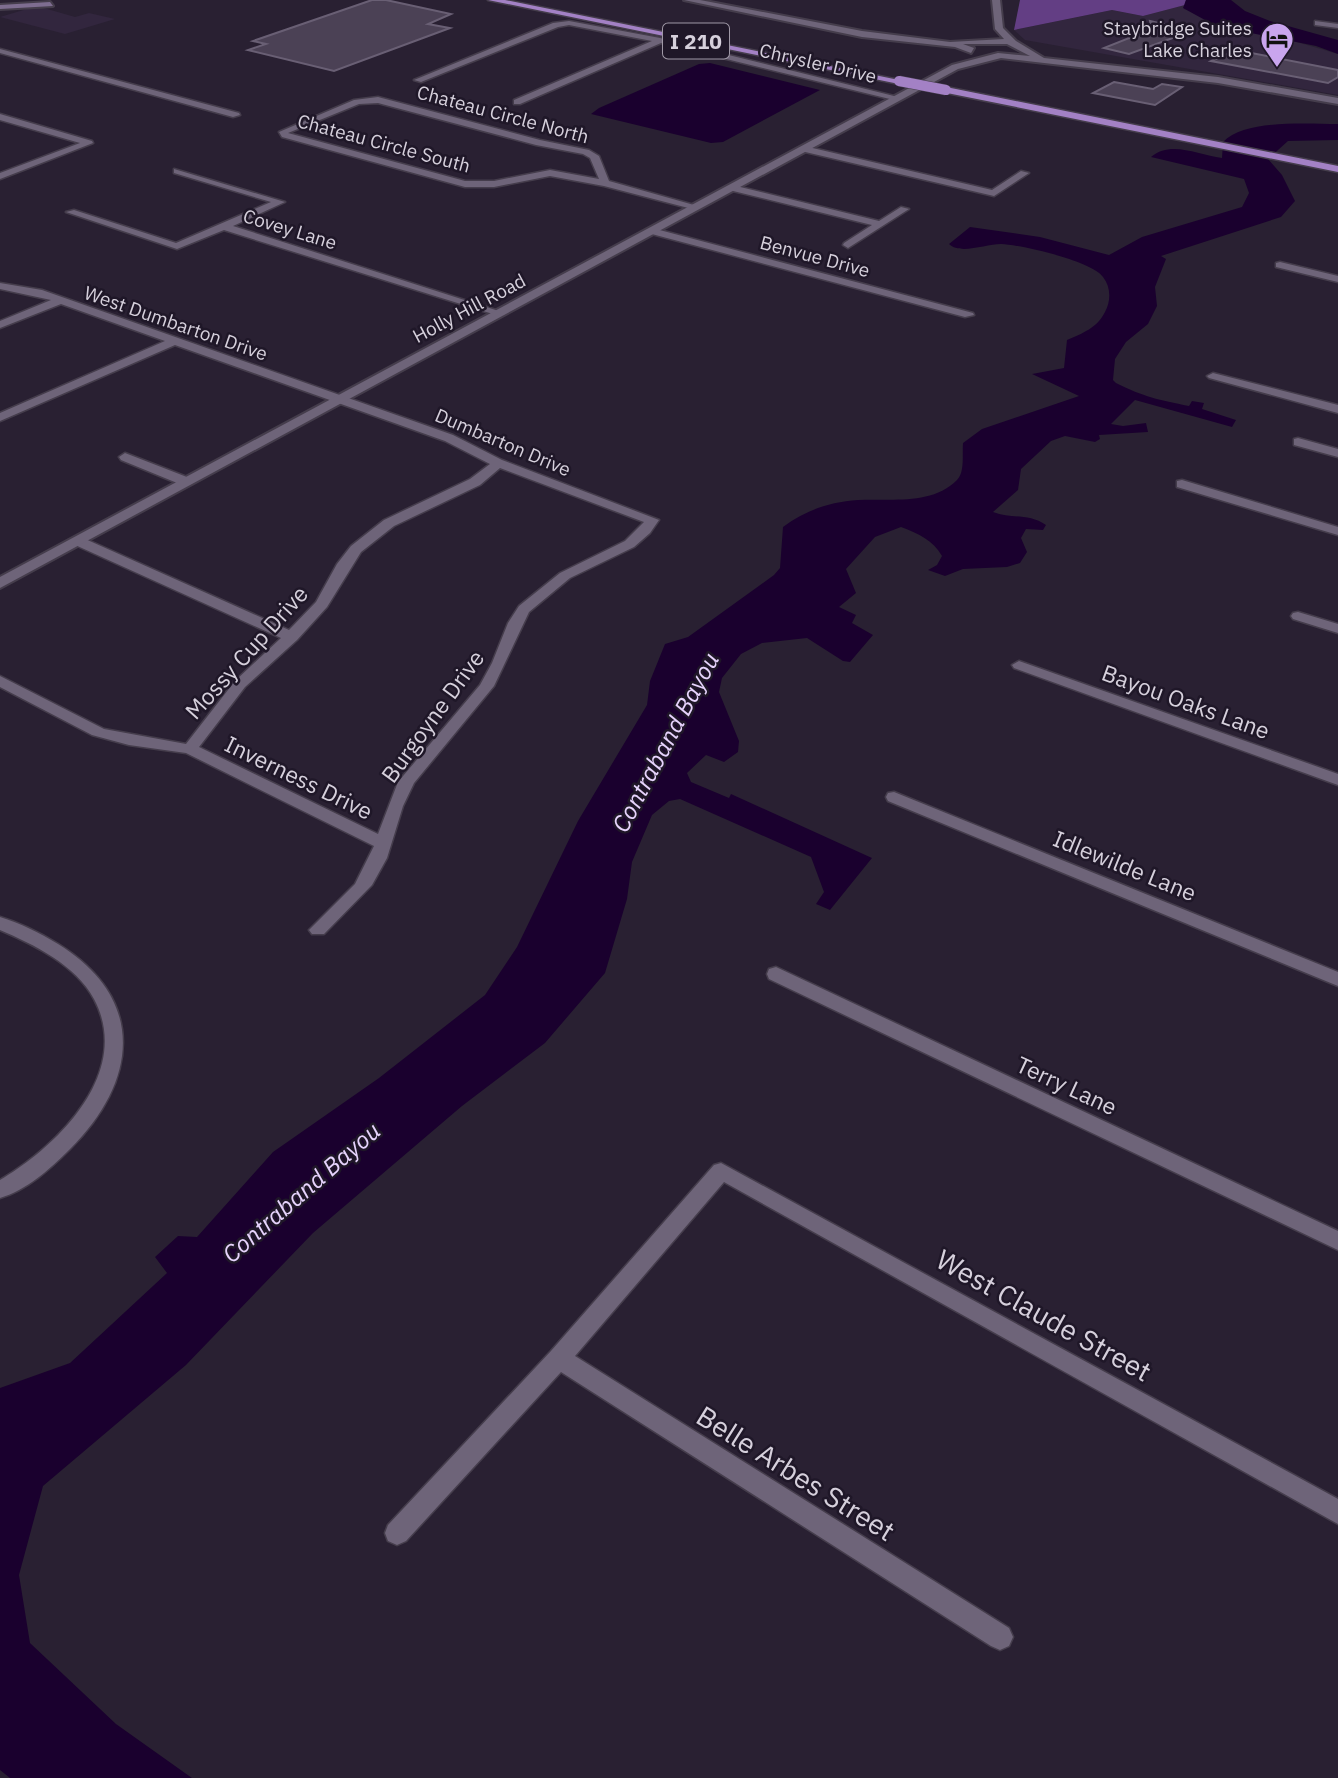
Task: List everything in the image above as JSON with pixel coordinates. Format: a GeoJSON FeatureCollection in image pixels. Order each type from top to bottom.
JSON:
{"type":"FeatureCollection","features":[{"type":"Feature","properties":{"kind":"highway","name":"I 210"},"geometry":{"type":"LineString","coordinates":[[492,0],[946,90],[1093,115]]}},
{"type":"Feature","properties":{"kind":"highway","name":"I 210"},"geometry":{"type":"LineString","coordinates":[[535,0],[1319,160],[1338,169]]}},
{"type":"Feature","properties":{"kind":"highway","name":"I 210"},"geometry":{"type":"LineString","coordinates":[[1319,160],[1338,159]]}},
{"type":"Feature","properties":{"kind":"main road"},"geometry":{"type":"LineString","coordinates":[[0,7],[20,0]]}},
{"type":"Feature","properties":{"kind":"main road"},"geometry":{"type":"LineString","coordinates":[[0,7],[50,4]]}},
{"type":"Feature","properties":{"kind":"street"},"geometry":{"type":"LineString","coordinates":[[688,0],[862,34],[977,46],[1013,43]]}},
{"type":"Feature","properties":{"kind":"street"},"geometry":{"type":"LineString","coordinates":[[996,0],[999,29],[1013,43],[1021,46],[1023,51],[1065,64]]}},
{"type":"Feature","properties":{"kind":"street"},"geometry":{"type":"LineString","coordinates":[[984,14],[997,15]]}},
{"type":"Feature","properties":{"kind":"street","name":"Chrysler Drive"},"geometry":{"type":"LineString","coordinates":[[418,80],[566,23],[660,40],[898,98]]}},
{"type":"Feature","properties":{"kind":"street"},"geometry":{"type":"LineString","coordinates":[[1318,23],[1338,26]]}},
{"type":"Feature","properties":{"kind":"street"},"geometry":{"type":"LineString","coordinates":[[977,46],[995,34],[989,24]]}},
{"type":"Feature","properties":{"kind":"street"},"geometry":{"type":"LineString","coordinates":[[517,102],[660,40]]}},
{"type":"Feature","properties":{"kind":"street"},"geometry":{"type":"LineString","coordinates":[[977,46],[1001,56],[1219,80],[1333,101]]}},
{"type":"Feature","properties":{"kind":"street","name":"Holly Hill Road"},"geometry":{"type":"LineString","coordinates":[[956,67],[977,46]]}},
{"type":"Feature","properties":{"kind":"street"},"geometry":{"type":"LineString","coordinates":[[0,51],[236,115]]}},
{"type":"Feature","properties":{"kind":"street","name":"Holly Hill Road"},"geometry":{"type":"LineString","coordinates":[[3,579],[956,67],[980,58],[1023,51]]}},
{"type":"Feature","properties":{"kind":"street","name":"Chateau Circle North"},"geometry":{"type":"LineString","coordinates":[[326,116],[357,102],[391,102],[529,140],[586,152],[594,156],[606,183]]}},
{"type":"Feature","properties":{"kind":"street","name":"Chateau Circle South"},"geometry":{"type":"LineString","coordinates":[[326,116],[285,130],[283,134],[466,184],[494,184],[550,173],[606,183]]}},
{"type":"Feature","properties":{"kind":"street"},"geometry":{"type":"LineString","coordinates":[[0,176],[89,143],[1,118]]}},
{"type":"Feature","properties":{"kind":"street"},"geometry":{"type":"LineString","coordinates":[[804,149],[994,193],[1024,173]]}},
{"type":"Feature","properties":{"kind":"street"},"geometry":{"type":"LineString","coordinates":[[177,171],[280,202],[223,226]]}},
{"type":"Feature","properties":{"kind":"street"},"geometry":{"type":"LineString","coordinates":[[606,183],[696,207]]}},
{"type":"Feature","properties":{"kind":"street"},"geometry":{"type":"LineString","coordinates":[[732,188],[881,224]]}},
{"type":"Feature","properties":{"kind":"street"},"geometry":{"type":"LineString","coordinates":[[848,245],[904,209]]}},
{"type":"Feature","properties":{"kind":"street","name":"Covey Lane"},"geometry":{"type":"LineString","coordinates":[[71,212],[177,246],[223,226],[500,313]]}},
{"type":"Feature","properties":{"kind":"street","name":"Benvue Drive"},"geometry":{"type":"LineString","coordinates":[[652,231],[969,315]]}},
{"type":"Feature","properties":{"kind":"street"},"geometry":{"type":"LineString","coordinates":[[1280,265],[1338,279]]}},
{"type":"Feature","properties":{"kind":"street","name":"West Dumbarton Drive"},"geometry":{"type":"LineString","coordinates":[[0,286],[38,292],[340,400]]}},
{"type":"Feature","properties":{"kind":"street"},"geometry":{"type":"LineString","coordinates":[[0,325],[60,300]]}},
{"type":"Feature","properties":{"kind":"street"},"geometry":{"type":"LineString","coordinates":[[0,417],[174,341]]}},
{"type":"Feature","properties":{"kind":"street"},"geometry":{"type":"LineString","coordinates":[[1213,376],[1338,409]]}},
{"type":"Feature","properties":{"kind":"street","name":"Dumbarton Drive"},"geometry":{"type":"LineString","coordinates":[[340,400],[449,438],[498,463],[652,520]]}},
{"type":"Feature","properties":{"kind":"street"},"geometry":{"type":"LineString","coordinates":[[1298,442],[1338,453]]}},
{"type":"Feature","properties":{"kind":"street"},"geometry":{"type":"LineString","coordinates":[[125,457],[187,482]]}},
{"type":"Feature","properties":{"kind":"street","name":"Mossy Cup Drive"},"geometry":{"type":"LineString","coordinates":[[190,749],[240,684],[292,637],[322,604],[344,564],[371,535],[408,511],[475,482],[498,463]]}},
{"type":"Feature","properties":{"kind":"street"},"geometry":{"type":"LineString","coordinates":[[1182,484],[1338,531]]}},
{"type":"Feature","properties":{"kind":"street","name":"Burgoyne Drive"},"geometry":{"type":"LineString","coordinates":[[318,930],[367,881],[404,785],[423,759],[456,725],[495,674],[513,632],[515,620],[526,606],[580,567],[621,551],[641,537],[652,520]]}},
{"type":"Feature","properties":{"kind":"street"},"geometry":{"type":"LineString","coordinates":[[78,541],[292,637]]}},
{"type":"Feature","properties":{"kind":"street"},"geometry":{"type":"LineString","coordinates":[[1298,616],[1338,629]]}},
{"type":"Feature","properties":{"kind":"street","name":"Bayou Oaks Lane"},"geometry":{"type":"LineString","coordinates":[[1019,665],[1338,780]]}},
{"type":"Feature","properties":{"kind":"street","name":"Inverness Drive"},"geometry":{"type":"LineString","coordinates":[[0,681],[98,732],[129,740],[190,749],[383,844]]}},
{"type":"Feature","properties":{"kind":"street","name":"Idlewilde Lane"},"geometry":{"type":"LineString","coordinates":[[894,797],[1338,979]]}},
{"type":"Feature","properties":{"kind":"street"},"geometry":{"type":"LineString","coordinates":[[0,923],[48,947],[92,983],[103,997],[114,1031],[114,1052],[107,1079],[89,1112],[63,1144],[38,1165],[0,1190]]}},
{"type":"Feature","properties":{"kind":"street","name":"Terry Lane"},"geometry":{"type":"LineString","coordinates":[[776,974],[1338,1241]]}},
{"type":"Feature","properties":{"kind":"street","name":"West Claude Street"},"geometry":{"type":"LineString","coordinates":[[559,1358],[721,1171],[1338,1511]]}},
{"type":"Feature","properties":{"kind":"street"},"geometry":{"type":"LineString","coordinates":[[397,1533],[559,1358]]}},
{"type":"Feature","properties":{"kind":"street","name":"Belle Arbes Street"},"geometry":{"type":"LineString","coordinates":[[559,1358],[1000,1637]]}},
{"type":"Feature","properties":{"kind":"shaded area"},"geometry":{"type":"Polygon","coordinates":[[[1020,0],[1186,0],[1185,5],[1143,16],[1112,10],[1014,30],[1020,0]]]}},
{"type":"Feature","properties":{"kind":"shaded area"},"geometry":{"type":"Polygon","coordinates":[[[1185,5],[1184,9],[1338,54],[1338,95],[1025,40],[1014,30],[1112,10],[1143,16],[1185,5]]]}},
{"type":"Feature","properties":{"kind":"shaded area"},"geometry":{"type":"Polygon","coordinates":[[[37,6],[75,17],[89,13],[115,19],[65,34],[0,17],[37,6]]]}},
{"type":"Feature","properties":{"kind":"water"},"geometry":{"type":"Polygon","coordinates":[[[1186,0],[1231,0],[1245,11],[1270,21],[1338,40],[1338,54],[1316,46],[1216,26],[1183,8],[1186,0]]]}},
{"type":"Feature","properties":{"kind":"water"},"geometry":{"type":"Polygon","coordinates":[[[710,63],[820,90],[723,142],[711,143],[591,114],[699,64],[710,63]]]}},
{"type":"Feature","properties":{"kind":"water","name":"Contraband Bayou"},"geometry":{"type":"Polygon","coordinates":[[[1277,124],[1338,124],[1338,140],[1288,141],[1268,159],[1282,175],[1295,201],[1281,217],[1161,256],[1166,259],[1155,287],[1157,306],[1148,324],[1126,342],[1115,359],[1113,380],[1116,383],[1143,395],[1169,402],[1189,406],[1192,401],[1204,403],[1202,409],[1236,420],[1232,427],[1135,400],[1111,424],[1123,426],[1146,423],[1148,432],[1099,435],[1100,439],[1095,442],[1065,436],[1051,441],[1021,469],[1018,490],[993,512],[1027,517],[1046,525],[1043,530],[1026,529],[1021,538],[1027,552],[1020,563],[1007,567],[963,569],[945,576],[928,570],[937,565],[942,556],[920,535],[901,527],[875,537],[846,569],[856,593],[839,607],[856,615],[852,623],[873,635],[850,662],[843,661],[807,638],[762,643],[741,654],[722,678],[719,692],[739,741],[738,752],[724,762],[706,755],[687,773],[691,782],[729,798],[731,794],[872,858],[830,910],[816,904],[824,892],[811,857],[680,799],[669,801],[652,815],[632,862],[627,899],[605,973],[545,1043],[462,1106],[313,1233],[186,1365],[43,1486],[19,1575],[30,1643],[116,1724],[192,1778],[10,1778],[0,1770],[0,1388],[70,1363],[167,1273],[155,1257],[178,1236],[197,1237],[273,1152],[379,1078],[485,995],[517,947],[578,821],[647,705],[650,681],[665,644],[688,637],[774,575],[780,568],[783,527],[818,508],[837,503],[910,499],[935,494],[960,477],[963,443],[982,429],[1079,396],[1032,374],[1064,368],[1067,340],[1089,329],[1102,318],[1109,299],[1108,285],[1103,277],[1085,265],[1024,247],[1001,244],[960,249],[949,244],[970,227],[1040,237],[1109,255],[1142,237],[1242,207],[1249,193],[1244,179],[1151,157],[1159,152],[1176,149],[1222,158],[1223,142],[1246,129],[1277,124]]]}},
{"type":"Feature","properties":{"kind":"building"},"geometry":{"type":"Polygon","coordinates":[[[372,0],[386,0],[451,14],[428,24],[450,28],[334,71],[248,50],[266,44],[253,41],[372,0]]]}},
{"type":"Feature","properties":{"kind":"building"},"geometry":{"type":"Polygon","coordinates":[[[1150,21],[1192,31],[1129,54],[1104,48],[1152,29],[1150,21]]]}},
{"type":"Feature","properties":{"kind":"building"},"geometry":{"type":"Polygon","coordinates":[[[1236,50],[1338,70],[1338,77],[1328,83],[1211,61],[1236,50]]]}},
{"type":"Feature","properties":{"kind":"building"},"geometry":{"type":"Polygon","coordinates":[[[1114,82],[1153,89],[1162,84],[1182,87],[1155,105],[1093,93],[1114,82]]]}},
{"type":"Feature","properties":{"kind":"place","name":"Staybridge Suites Lake Charles"},"geometry":{"type":"Point","coordinates":[1277,69]}}]}
